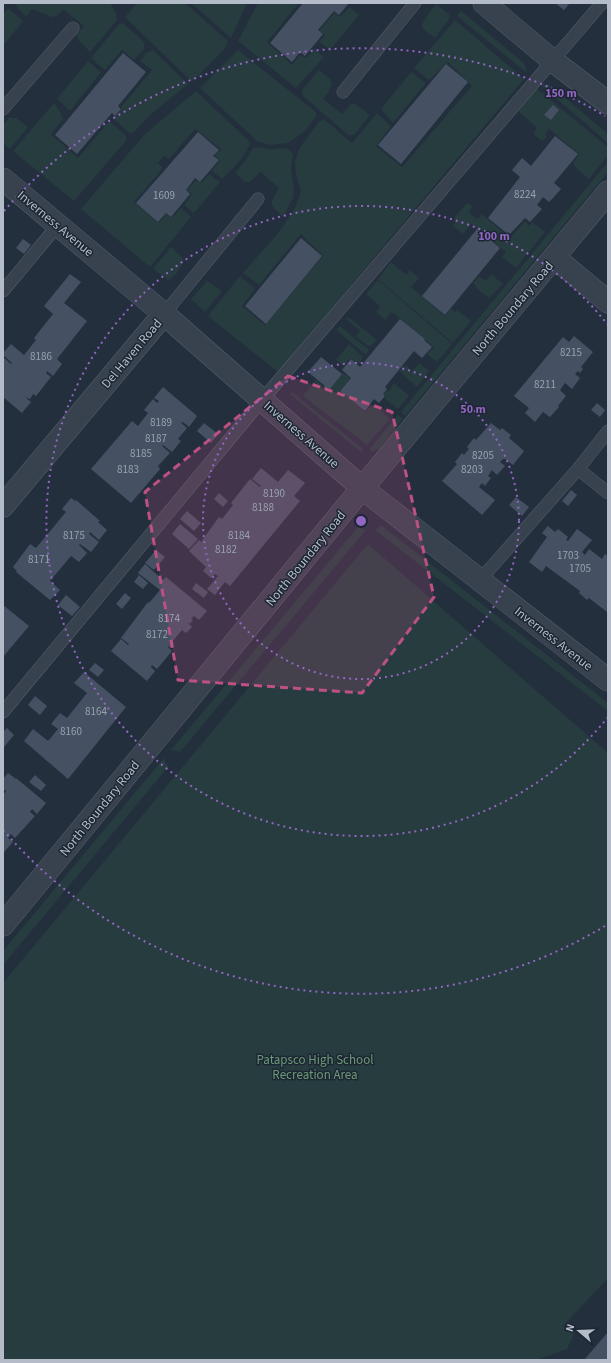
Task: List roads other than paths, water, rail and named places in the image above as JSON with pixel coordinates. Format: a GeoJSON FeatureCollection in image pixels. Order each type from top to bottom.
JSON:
{"type":"FeatureCollection","features":[{"type":"Feature","properties":{"kind":"street"},"geometry":{"type":"LineString","coordinates":[[484,3],[553,61],[608,103]]}},
{"type":"Feature","properties":{"kind":"street","name":"Inverness Avenue"},"geometry":{"type":"LineString","coordinates":[[3,179],[164,314],[362,488],[608,680]]}},
{"type":"Feature","properties":{"kind":"street","name":"North Boundary Road"},"geometry":{"type":"LineString","coordinates":[[3,925],[362,488],[608,192]]}},
{"type":"Feature","properties":{"kind":"street"},"geometry":{"type":"LineString","coordinates":[[554,258],[608,302]]}},
{"type":"Feature","properties":{"kind":"street","name":"Del Haven Road"},"geometry":{"type":"LineString","coordinates":[[3,506],[164,314]]}},
{"type":"Feature","properties":{"kind":"lane"},"geometry":{"type":"LineString","coordinates":[[343,92],[415,3]]}},
{"type":"Feature","properties":{"kind":"lane"},"geometry":{"type":"LineString","coordinates":[[3,712],[262,400],[602,3]]}},
{"type":"Feature","properties":{"kind":"lane"},"geometry":{"type":"LineString","coordinates":[[3,109],[72,28]]}},
{"type":"Feature","properties":{"kind":"lane","name":"Del Haven Road"},"geometry":{"type":"LineString","coordinates":[[164,314],[258,198]]}},
{"type":"Feature","properties":{"kind":"lane"},"geometry":{"type":"LineString","coordinates":[[3,291],[58,225]]}},
{"type":"Feature","properties":{"kind":"lane"},"geometry":{"type":"LineString","coordinates":[[480,580],[578,470],[608,431]]}},
{"type":"Feature","properties":{"kind":"lane"},"geometry":{"type":"LineString","coordinates":[[578,470],[608,492]]}},
{"type":"Feature","properties":{"kind":"park label","name":"Patapsco High School Recreation Area"},"geometry":{"type":"Point","coordinates":[315,1066]}}]}
